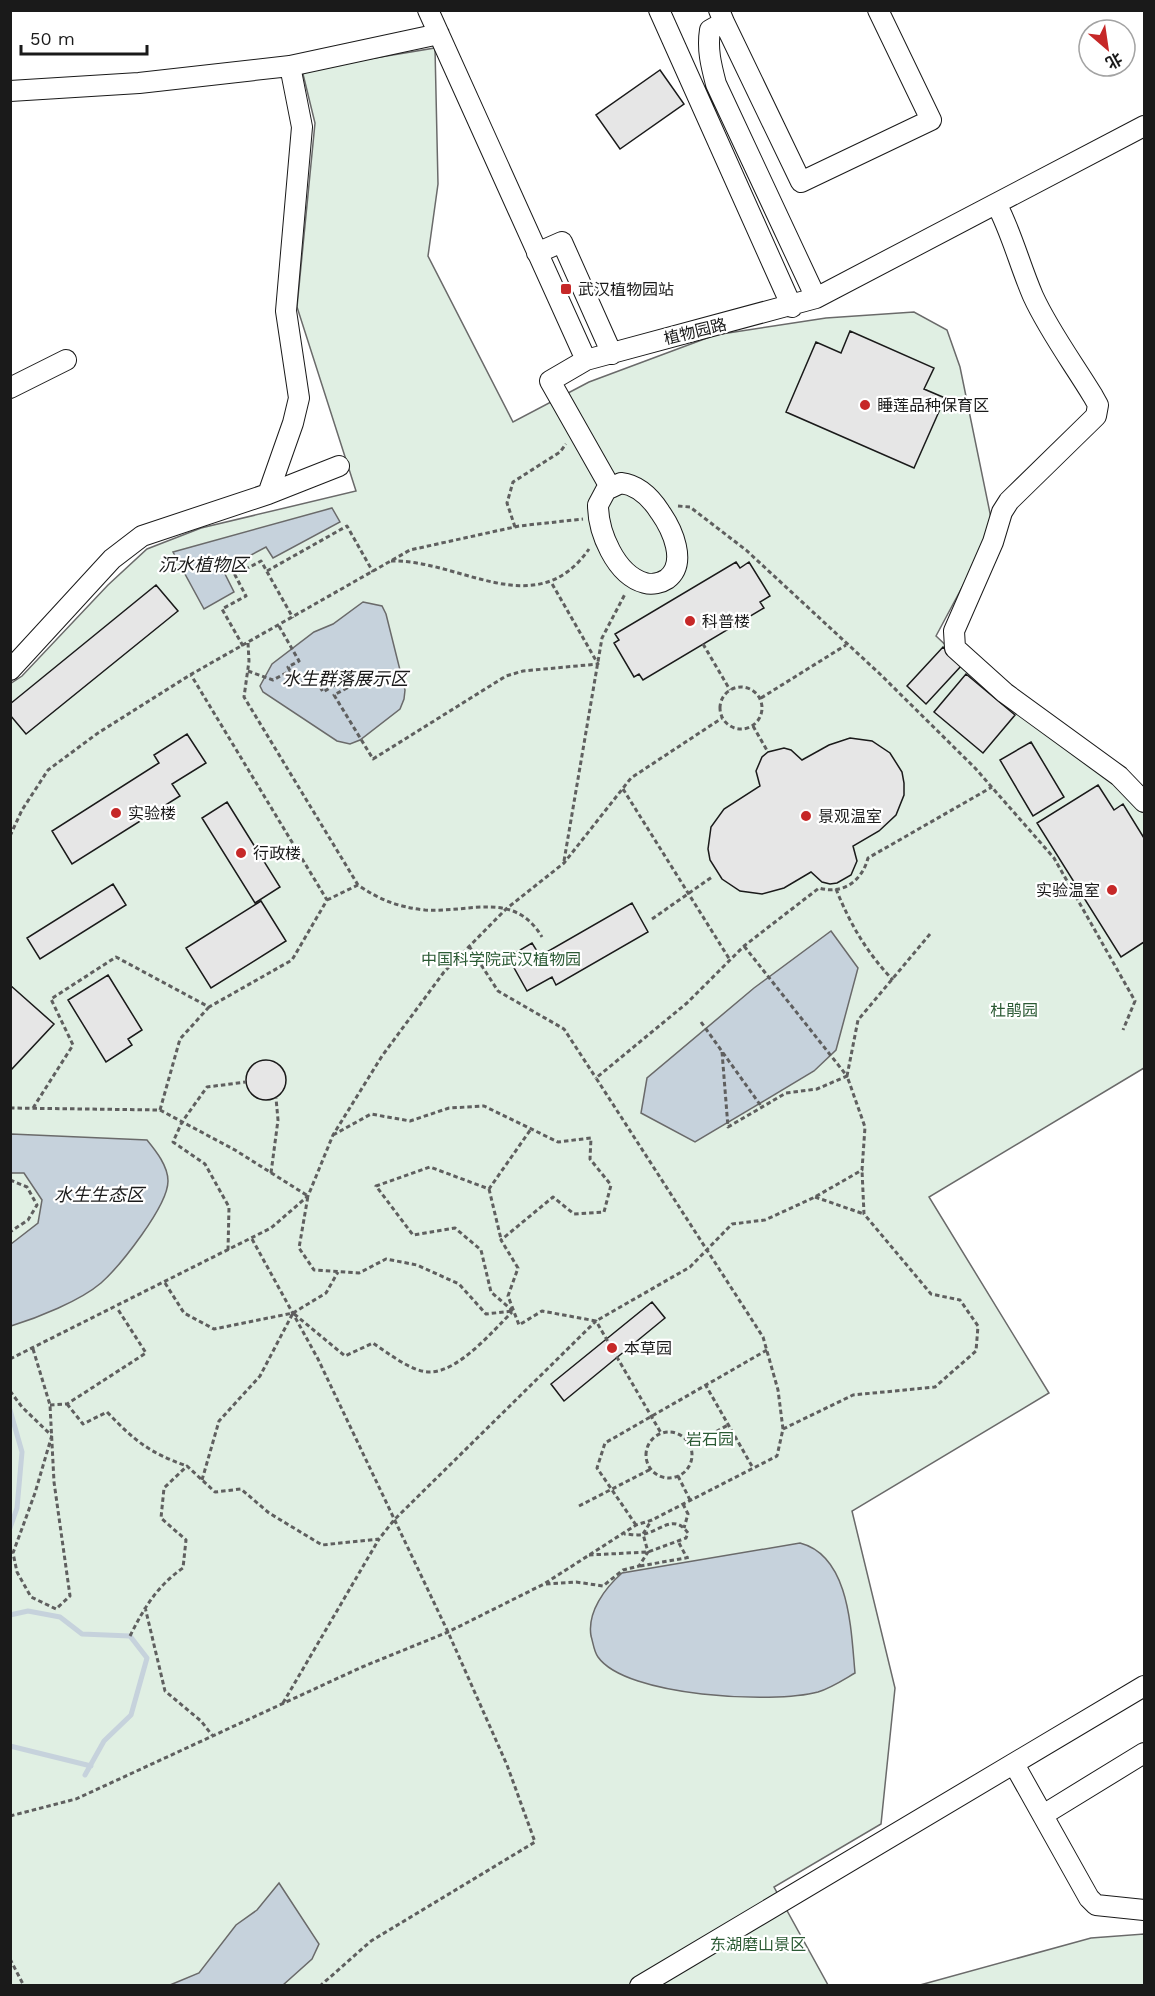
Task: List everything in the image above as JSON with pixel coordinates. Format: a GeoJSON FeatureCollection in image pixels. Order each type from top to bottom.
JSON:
{"type":"FeatureCollection","features":[{"type":"Feature","properties":{"kind":"street"},"geometry":{"type":"LineString","coordinates":[[428,10],[586,360]]}},
{"type":"Feature","properties":{"kind":"street"},"geometry":{"type":"LineString","coordinates":[[659,10],[792,307]]}},
{"type":"Feature","properties":{"kind":"street"},"geometry":{"type":"LineString","coordinates":[[816,298],[716,84],[709,56],[710,30],[722,16],[801,182],[931,120],[879,10]]}},
{"type":"Feature","properties":{"kind":"street"},"geometry":{"type":"LineString","coordinates":[[10,91],[139,83],[290,66],[439,34]]}},
{"type":"Feature","properties":{"kind":"street"},"geometry":{"type":"LineString","coordinates":[[268,494],[293,423],[299,398],[286,311],[302,127],[290,66]]}},
{"type":"Feature","properties":{"kind":"street","name":"植物园路"},"geometry":{"type":"LineString","coordinates":[[577,428],[550,381],[586,360],[792,307],[816,298],[1144,126]]}},
{"type":"Feature","properties":{"kind":"street"},"geometry":{"type":"LineString","coordinates":[[997,205],[1011,231],[1036,302],[1093,396],[1098,411],[1096,416],[1009,501],[954,631],[952,642],[955,648],[1005,693],[1119,776],[1144,802]]}},
{"type":"Feature","properties":{"kind":"street"},"geometry":{"type":"LineString","coordinates":[[537,253],[562,242],[612,354]]}},
{"type":"Feature","properties":{"kind":"street"},"geometry":{"type":"LineString","coordinates":[[10,388],[66,360]]}},
{"type":"Feature","properties":{"kind":"street"},"geometry":{"type":"LineString","coordinates":[[577,428],[610,487]]}},
{"type":"Feature","properties":{"kind":"street"},"geometry":{"type":"LineString","coordinates":[[10,670],[112,559],[142,536],[268,494],[339,466]]}},
{"type":"Feature","properties":{"kind":"street"},"geometry":{"type":"LineString","coordinates":[[621,483],[637,488],[658,509],[673,539],[677,558],[672,574],[665,580],[652,584],[634,577],[613,554],[600,525],[598,504],[600,496],[610,487],[621,483]]}},
{"type":"Feature","properties":{"kind":"street"},"geometry":{"type":"LineString","coordinates":[[640,1986],[1144,1686]]}},
{"type":"Feature","properties":{"kind":"street"},"geometry":{"type":"LineString","coordinates":[[1043,1815],[1144,1753]]}},
{"type":"Feature","properties":{"kind":"street"},"geometry":{"type":"LineString","coordinates":[[1014,1764],[1089,1898],[1096,1905],[1144,1910]]}},
{"type":"Feature","properties":{"kind":"path"},"geometry":{"type":"LineString","coordinates":[[515,527],[507,503],[513,482],[560,452],[577,428]]}},
{"type":"Feature","properties":{"kind":"path"},"geometry":{"type":"LineString","coordinates":[[667,505],[690,507],[746,550],[881,675],[992,787],[1054,858],[1121,972],[1135,1001],[1123,1030]]}},
{"type":"Feature","properties":{"kind":"path"},"geometry":{"type":"LineString","coordinates":[[10,836],[22,810],[48,770],[99,733],[190,675],[410,550],[515,527],[585,518]]}},
{"type":"Feature","properties":{"kind":"path"},"geometry":{"type":"LineString","coordinates":[[267,571],[347,526],[373,572]]}},
{"type":"Feature","properties":{"kind":"path"},"geometry":{"type":"LineString","coordinates":[[391,561],[410,561],[487,583],[526,585],[550,582],[579,564],[592,545]]}},
{"type":"Feature","properties":{"kind":"path"},"geometry":{"type":"LineString","coordinates":[[243,646],[222,609],[246,596],[235,575],[261,561],[293,618]]}},
{"type":"Feature","properties":{"kind":"path"},"geometry":{"type":"LineString","coordinates":[[564,862],[602,638],[634,577]]}},
{"type":"Feature","properties":{"kind":"path"},"geometry":{"type":"LineString","coordinates":[[550,582],[597,664]]}},
{"type":"Feature","properties":{"kind":"path"},"geometry":{"type":"LineString","coordinates":[[279,626],[299,661],[288,667],[297,685],[314,676],[323,692],[343,680],[347,688],[334,695],[373,759],[506,676],[523,671],[597,664]]}},
{"type":"Feature","properties":{"kind":"path"},"geometry":{"type":"LineString","coordinates":[[248,643],[248,671],[244,697],[358,885],[383,902],[426,910],[506,909],[520,913],[533,922],[542,938]]}},
{"type":"Feature","properties":{"kind":"path"},"geometry":{"type":"LineString","coordinates":[[703,644],[730,690]]}},
{"type":"Feature","properties":{"kind":"path"},"geometry":{"type":"LineString","coordinates":[[761,698],[846,645]]}},
{"type":"Feature","properties":{"kind":"path"},"geometry":{"type":"LineString","coordinates":[[248,671],[273,680],[290,671]]}},
{"type":"Feature","properties":{"kind":"path"},"geometry":{"type":"LineString","coordinates":[[190,675],[327,900]]}},
{"type":"Feature","properties":{"kind":"path"},"geometry":{"type":"LineString","coordinates":[[744,686],[752,688],[761,698],[762,713],[753,726],[740,729],[733,727],[722,718],[721,701],[730,690],[744,686]]}},
{"type":"Feature","properties":{"kind":"path"},"geometry":{"type":"LineString","coordinates":[[513,1311],[486,1314],[459,1284],[417,1265],[386,1259],[359,1273],[314,1270],[299,1248],[308,1196],[333,1135],[382,1056],[444,972],[506,909],[564,862],[631,778],[722,718]]}},
{"type":"Feature","properties":{"kind":"path"},"geometry":{"type":"LineString","coordinates":[[753,726],[768,752]]}},
{"type":"Feature","properties":{"kind":"path"},"geometry":{"type":"LineString","coordinates":[[596,1078],[687,1003],[744,946],[819,888],[830,891],[850,886],[864,871],[868,858],[992,787]]}},
{"type":"Feature","properties":{"kind":"path"},"geometry":{"type":"LineString","coordinates":[[623,789],[730,960]]}},
{"type":"Feature","properties":{"kind":"path"},"geometry":{"type":"LineString","coordinates":[[652,919],[712,877]]}},
{"type":"Feature","properties":{"kind":"path"},"geometry":{"type":"LineString","coordinates":[[159,1110],[180,1039],[209,1007],[292,960],[327,900],[358,885]]}},
{"type":"Feature","properties":{"kind":"path"},"geometry":{"type":"LineString","coordinates":[[836,889],[850,922],[873,960],[893,981]]}},
{"type":"Feature","properties":{"kind":"path"},"geometry":{"type":"LineString","coordinates":[[847,1076],[858,1020],[893,981],[930,934]]}},
{"type":"Feature","properties":{"kind":"path"},"geometry":{"type":"LineString","coordinates":[[10,1816],[76,1799],[283,1703],[448,1632],[544,1584],[636,1525],[652,1520],[777,1456],[783,1429],[778,1390],[763,1337],[564,1029],[498,991],[469,946]]}},
{"type":"Feature","properties":{"kind":"path"},"geometry":{"type":"LineString","coordinates":[[744,946],[847,1076],[865,1127],[862,1170],[864,1215]]}},
{"type":"Feature","properties":{"kind":"path"},"geometry":{"type":"LineString","coordinates":[[33,1108],[73,1045],[51,999],[116,957],[209,1007]]}},
{"type":"Feature","properties":{"kind":"path"},"geometry":{"type":"LineString","coordinates":[[701,1022],[761,1106]]}},
{"type":"Feature","properties":{"kind":"path"},"geometry":{"type":"LineString","coordinates":[[722,1052],[728,1127],[786,1093],[817,1089],[847,1076]]}},
{"type":"Feature","properties":{"kind":"path"},"geometry":{"type":"LineString","coordinates":[[228,1251],[229,1207],[205,1164],[173,1142],[182,1122],[207,1087],[246,1082]]}},
{"type":"Feature","properties":{"kind":"path"},"geometry":{"type":"LineString","coordinates":[[272,1173],[278,1120],[276,1098]]}},
{"type":"Feature","properties":{"kind":"path"},"geometry":{"type":"LineString","coordinates":[[333,1135],[371,1114],[410,1121],[449,1108],[484,1106],[558,1142],[591,1138],[590,1160],[611,1185],[604,1212],[574,1214],[553,1197],[501,1240]]}},
{"type":"Feature","properties":{"kind":"path"},"geometry":{"type":"LineString","coordinates":[[11,1107],[159,1110],[272,1173],[308,1196]]}},
{"type":"Feature","properties":{"kind":"path"},"geometry":{"type":"LineString","coordinates":[[531,1129],[489,1189],[501,1240],[518,1268],[508,1296],[513,1311],[519,1325],[542,1311],[596,1321],[661,1433]]}},
{"type":"Feature","properties":{"kind":"path"},"geometry":{"type":"LineString","coordinates":[[489,1189],[430,1167],[376,1186],[414,1235],[455,1228],[481,1250],[491,1292],[513,1311]]}},
{"type":"Feature","properties":{"kind":"path"},"geometry":{"type":"LineString","coordinates":[[283,1703],[379,1539],[394,1520],[596,1321],[690,1267],[732,1224],[765,1220],[815,1197],[862,1170]]}},
{"type":"Feature","properties":{"kind":"path"},"geometry":{"type":"LineString","coordinates":[[10,1180],[27,1187],[37,1205],[28,1220],[10,1232]]}},
{"type":"Feature","properties":{"kind":"path"},"geometry":{"type":"LineString","coordinates":[[10,1359],[117,1308],[251,1239],[271,1228],[308,1196]]}},
{"type":"Feature","properties":{"kind":"path"},"geometry":{"type":"LineString","coordinates":[[783,1429],[853,1395],[935,1387],[976,1351],[978,1326],[960,1300],[932,1294],[864,1215],[815,1197]]}},
{"type":"Feature","properties":{"kind":"path"},"geometry":{"type":"LineString","coordinates":[[251,1239],[318,1359],[448,1632],[507,1765],[535,1842],[371,1941],[320,1986]]}},
{"type":"Feature","properties":{"kind":"path"},"geometry":{"type":"LineString","coordinates":[[165,1283],[184,1313],[214,1329],[293,1313],[326,1293],[338,1272]]}},
{"type":"Feature","properties":{"kind":"path"},"geometry":{"type":"LineString","coordinates":[[50,1405],[67,1404],[146,1353],[117,1308]]}},
{"type":"Feature","properties":{"kind":"path"},"geometry":{"type":"LineString","coordinates":[[293,1313],[345,1356],[373,1343],[403,1364],[431,1372],[465,1359],[513,1311]]}},
{"type":"Feature","properties":{"kind":"path"},"geometry":{"type":"LineString","coordinates":[[202,1480],[219,1421],[260,1376],[293,1313]]}},
{"type":"Feature","properties":{"kind":"path"},"geometry":{"type":"LineString","coordinates":[[33,1349],[50,1405],[52,1435],[54,1482],[70,1596],[56,1609],[32,1597],[17,1572],[13,1553],[52,1435]]}},
{"type":"Feature","properties":{"kind":"path"},"geometry":{"type":"LineString","coordinates":[[636,1525],[597,1468],[605,1443],[704,1384],[767,1350]]}},
{"type":"Feature","properties":{"kind":"path"},"geometry":{"type":"LineString","coordinates":[[704,1384],[753,1468]]}},
{"type":"Feature","properties":{"kind":"path"},"geometry":{"type":"LineString","coordinates":[[10,1391],[22,1407],[52,1435]]}},
{"type":"Feature","properties":{"kind":"path"},"geometry":{"type":"LineString","coordinates":[[67,1404],[83,1424],[107,1412],[134,1440],[164,1458],[187,1466],[215,1492],[242,1489],[268,1513],[322,1545],[379,1539]]}},
{"type":"Feature","properties":{"kind":"path"},"geometry":{"type":"LineString","coordinates":[[690,1446],[728,1425]]}},
{"type":"Feature","properties":{"kind":"path"},"geometry":{"type":"LineString","coordinates":[[661,1433],[677,1433],[684,1436],[690,1446],[692,1458],[689,1466],[678,1476],[663,1477],[651,1469],[645,1456],[649,1442],[661,1433]]}},
{"type":"Feature","properties":{"kind":"path"},"geometry":{"type":"LineString","coordinates":[[130,1636],[145,1605],[164,1581],[183,1568],[186,1540],[161,1518],[164,1488],[187,1466]]}},
{"type":"Feature","properties":{"kind":"path"},"geometry":{"type":"LineString","coordinates":[[579,1506],[651,1469]]}},
{"type":"Feature","properties":{"kind":"path"},"geometry":{"type":"LineString","coordinates":[[678,1476],[690,1500]]}},
{"type":"Feature","properties":{"kind":"path"},"geometry":{"type":"LineString","coordinates":[[683,1504],[688,1514],[684,1528]]}},
{"type":"Feature","properties":{"kind":"path"},"geometry":{"type":"LineString","coordinates":[[639,1566],[648,1552],[643,1534],[652,1520]]}},
{"type":"Feature","properties":{"kind":"path"},"geometry":{"type":"LineString","coordinates":[[586,1556],[648,1552],[664,1545],[679,1543],[686,1538],[688,1533],[684,1528],[668,1523],[643,1534],[622,1534]]}},
{"type":"Feature","properties":{"kind":"path"},"geometry":{"type":"LineString","coordinates":[[544,1584],[576,1582],[603,1586],[623,1570],[689,1557],[679,1543]]}},
{"type":"Feature","properties":{"kind":"path"},"geometry":{"type":"LineString","coordinates":[[145,1605],[165,1691],[201,1721],[212,1735]]}},
{"type":"Feature","properties":{"kind":"path"},"geometry":{"type":"LineString","coordinates":[[10,1959],[24,1986]]}},
{"type":"Feature","properties":{"kind":"green space","name":"中国科学院武汉植物园"},"geometry":{"type":"Polygon","coordinates":[[[435,48],[438,184],[428,256],[513,422],[589,382],[715,335],[826,318],[914,312],[947,330],[960,367],[991,518],[990,535],[936,636],[1003,700],[1084,755],[1117,781],[1144,813],[1144,1068],[929,1197],[1049,1393],[852,1511],[895,1688],[881,1824],[774,1887],[828,1985],[11,1985],[10,684],[22,676],[108,585],[147,549],[201,528],[356,491],[297,307],[315,123],[302,70],[435,48]]]}},
{"type":"Feature","properties":{"kind":"green space"},"geometry":{"type":"Polygon","coordinates":[[[1144,1934],[1144,1985],[920,1985],[1091,1938],[1144,1934]]]}},
{"type":"Feature","properties":{"kind":"water","name":"沉水植物区"},"geometry":{"type":"Polygon","coordinates":[[[332,508],[340,522],[273,558],[266,547],[223,570],[234,592],[204,609],[173,552],[332,508]]]}},
{"type":"Feature","properties":{"kind":"water","name":"水生群落展示区"},"geometry":{"type":"Polygon","coordinates":[[[363,602],[382,606],[386,614],[405,690],[400,709],[360,740],[350,744],[337,741],[263,692],[260,686],[272,664],[314,632],[333,624],[363,602]]]}},
{"type":"Feature","properties":{"kind":"water"},"geometry":{"type":"Polygon","coordinates":[[[831,931],[858,968],[836,1050],[814,1071],[695,1142],[641,1113],[647,1078],[754,988],[831,931]]]}},
{"type":"Feature","properties":{"kind":"water","name":"水生生态区"},"geometry":{"type":"Polygon","coordinates":[[[11,1134],[147,1140],[164,1164],[168,1181],[166,1192],[152,1220],[131,1250],[101,1283],[45,1314],[11,1326],[11,1244],[38,1223],[42,1200],[24,1173],[11,1173],[11,1134]]]}},
{"type":"Feature","properties":{"kind":"water"},"geometry":{"type":"Polygon","coordinates":[[[800,1543],[817,1551],[829,1563],[845,1597],[852,1636],[855,1673],[837,1684],[818,1692],[797,1696],[736,1697],[702,1694],[668,1689],[638,1681],[614,1670],[598,1657],[591,1636],[592,1618],[604,1593],[622,1573],[800,1543]]]}},
{"type":"Feature","properties":{"kind":"water"},"geometry":{"type":"Polygon","coordinates":[[[279,1883],[319,1944],[312,1959],[283,1985],[170,1985],[199,1973],[236,1925],[257,1910],[279,1883]]]}},
{"type":"Feature","properties":{"kind":"building"},"geometry":{"type":"Polygon","coordinates":[[[660,70],[684,104],[620,149],[596,115],[660,70]]]}},
{"type":"Feature","properties":{"kind":"building","name":"睡莲品种保育区"},"geometry":{"type":"Polygon","coordinates":[[[850,331],[934,368],[924,389],[945,398],[914,468],[786,412],[816,342],[841,353],[850,331]]]}},
{"type":"Feature","properties":{"kind":"building","name":"科普楼"},"geometry":{"type":"Polygon","coordinates":[[[736,562],[740,568],[749,562],[770,596],[760,602],[764,608],[643,680],[639,674],[634,677],[614,643],[619,640],[615,634],[736,562]]]}},
{"type":"Feature","properties":{"kind":"building"},"geometry":{"type":"Polygon","coordinates":[[[156,585],[178,611],[26,734],[10,715],[10,704],[156,585]]]}},
{"type":"Feature","properties":{"kind":"building"},"geometry":{"type":"Polygon","coordinates":[[[943,647],[962,665],[926,704],[907,686],[943,647]]]}},
{"type":"Feature","properties":{"kind":"building"},"geometry":{"type":"Polygon","coordinates":[[[966,674],[1015,715],[983,753],[934,712],[966,674]]]}},
{"type":"Feature","properties":{"kind":"building","name":"实验楼"},"geometry":{"type":"Polygon","coordinates":[[[187,734],[206,763],[172,784],[180,796],[72,864],[52,831],[159,763],[154,755],[187,734]]]}},
{"type":"Feature","properties":{"kind":"building","name":"景观温室"},"geometry":{"type":"Polygon","coordinates":[[[850,738],[872,741],[890,753],[902,772],[904,783],[904,795],[896,815],[879,831],[853,846],[857,861],[851,875],[837,883],[830,884],[822,882],[811,872],[784,888],[762,894],[740,891],[722,879],[710,860],[708,849],[711,827],[724,809],[760,786],[756,771],[762,757],[768,752],[784,748],[791,750],[802,760],[829,745],[850,738]]]}},
{"type":"Feature","properties":{"kind":"building"},"geometry":{"type":"Polygon","coordinates":[[[1031,742],[1064,797],[1033,816],[1000,760],[1031,742]]]}},
{"type":"Feature","properties":{"kind":"building","name":"实验温室"},"geometry":{"type":"Polygon","coordinates":[[[1098,785],[1114,810],[1123,804],[1144,838],[1144,942],[1121,957],[1037,823],[1098,785]]]}},
{"type":"Feature","properties":{"kind":"building","name":"行政楼"},"geometry":{"type":"Polygon","coordinates":[[[227,802],[280,887],[255,903],[202,818],[227,802]]]}},
{"type":"Feature","properties":{"kind":"building"},"geometry":{"type":"Polygon","coordinates":[[[113,884],[126,905],[40,959],[27,938],[113,884]]]}},
{"type":"Feature","properties":{"kind":"building"},"geometry":{"type":"Polygon","coordinates":[[[261,901],[286,941],[211,988],[186,948],[261,901]]]}},
{"type":"Feature","properties":{"kind":"building"},"geometry":{"type":"Polygon","coordinates":[[[632,903],[648,932],[556,985],[552,977],[527,991],[508,957],[532,943],[540,956],[632,903]]]}},
{"type":"Feature","properties":{"kind":"building"},"geometry":{"type":"Polygon","coordinates":[[[108,975],[142,1030],[128,1039],[132,1045],[106,1062],[68,1000],[108,975]]]}},
{"type":"Feature","properties":{"kind":"building"},"geometry":{"type":"Polygon","coordinates":[[[10,985],[54,1024],[10,1071],[10,985]]]}},
{"type":"Feature","properties":{"kind":"building"},"geometry":{"type":"Polygon","coordinates":[[[266,1060],[274,1061],[280,1066],[285,1072],[285,1088],[280,1094],[274,1099],[266,1100],[258,1099],[252,1094],[247,1088],[246,1080],[247,1072],[252,1066],[258,1061],[266,1060]]]}},
{"type":"Feature","properties":{"kind":"building","name":"本草园"},"geometry":{"type":"Polygon","coordinates":[[[652,1302],[665,1318],[564,1401],[551,1384],[652,1302]]]}},
{"type":"Feature","properties":{"kind":"waterway"},"geometry":{"type":"LineString","coordinates":[[10,1410],[22,1452],[17,1508],[10,1528]]}},
{"type":"Feature","properties":{"kind":"waterway"},"geometry":{"type":"LineString","coordinates":[[10,1615],[28,1611],[60,1617],[82,1634],[130,1636],[147,1658],[131,1715],[104,1741],[85,1775]]}},
{"type":"Feature","properties":{"kind":"waterway"},"geometry":{"type":"LineString","coordinates":[[10,1746],[91,1766]]}},
{"type":"Feature","properties":{"kind":"place","name":"武汉植物园站"},"geometry":{"type":"Point","coordinates":[566,289]}},
{"type":"Feature","properties":{"kind":"place","name":"睡莲品种保育区"},"geometry":{"type":"Point","coordinates":[865,405]}},
{"type":"Feature","properties":{"kind":"place","name":"科普楼"},"geometry":{"type":"Point","coordinates":[690,621]}},
{"type":"Feature","properties":{"kind":"place","name":"实验楼"},"geometry":{"type":"Point","coordinates":[116,813]}},
{"type":"Feature","properties":{"kind":"place","name":"景观温室"},"geometry":{"type":"Point","coordinates":[806,816]}},
{"type":"Feature","properties":{"kind":"place","name":"行政楼"},"geometry":{"type":"Point","coordinates":[241,853]}},
{"type":"Feature","properties":{"kind":"place","name":"实验温室"},"geometry":{"type":"Point","coordinates":[1112,890]}},
{"type":"Feature","properties":{"kind":"place","name":"本草园"},"geometry":{"type":"Point","coordinates":[612,1348]}},
{"type":"Feature","properties":{"kind":"park label","name":"杜鹃园"},"geometry":{"type":"Point","coordinates":[1014,1010]}},
{"type":"Feature","properties":{"kind":"park label","name":"岩石园"},"geometry":{"type":"Point","coordinates":[710,1439]}},
{"type":"Feature","properties":{"kind":"park label","name":"东湖磨山景区"},"geometry":{"type":"Point","coordinates":[758,1944]}}]}
